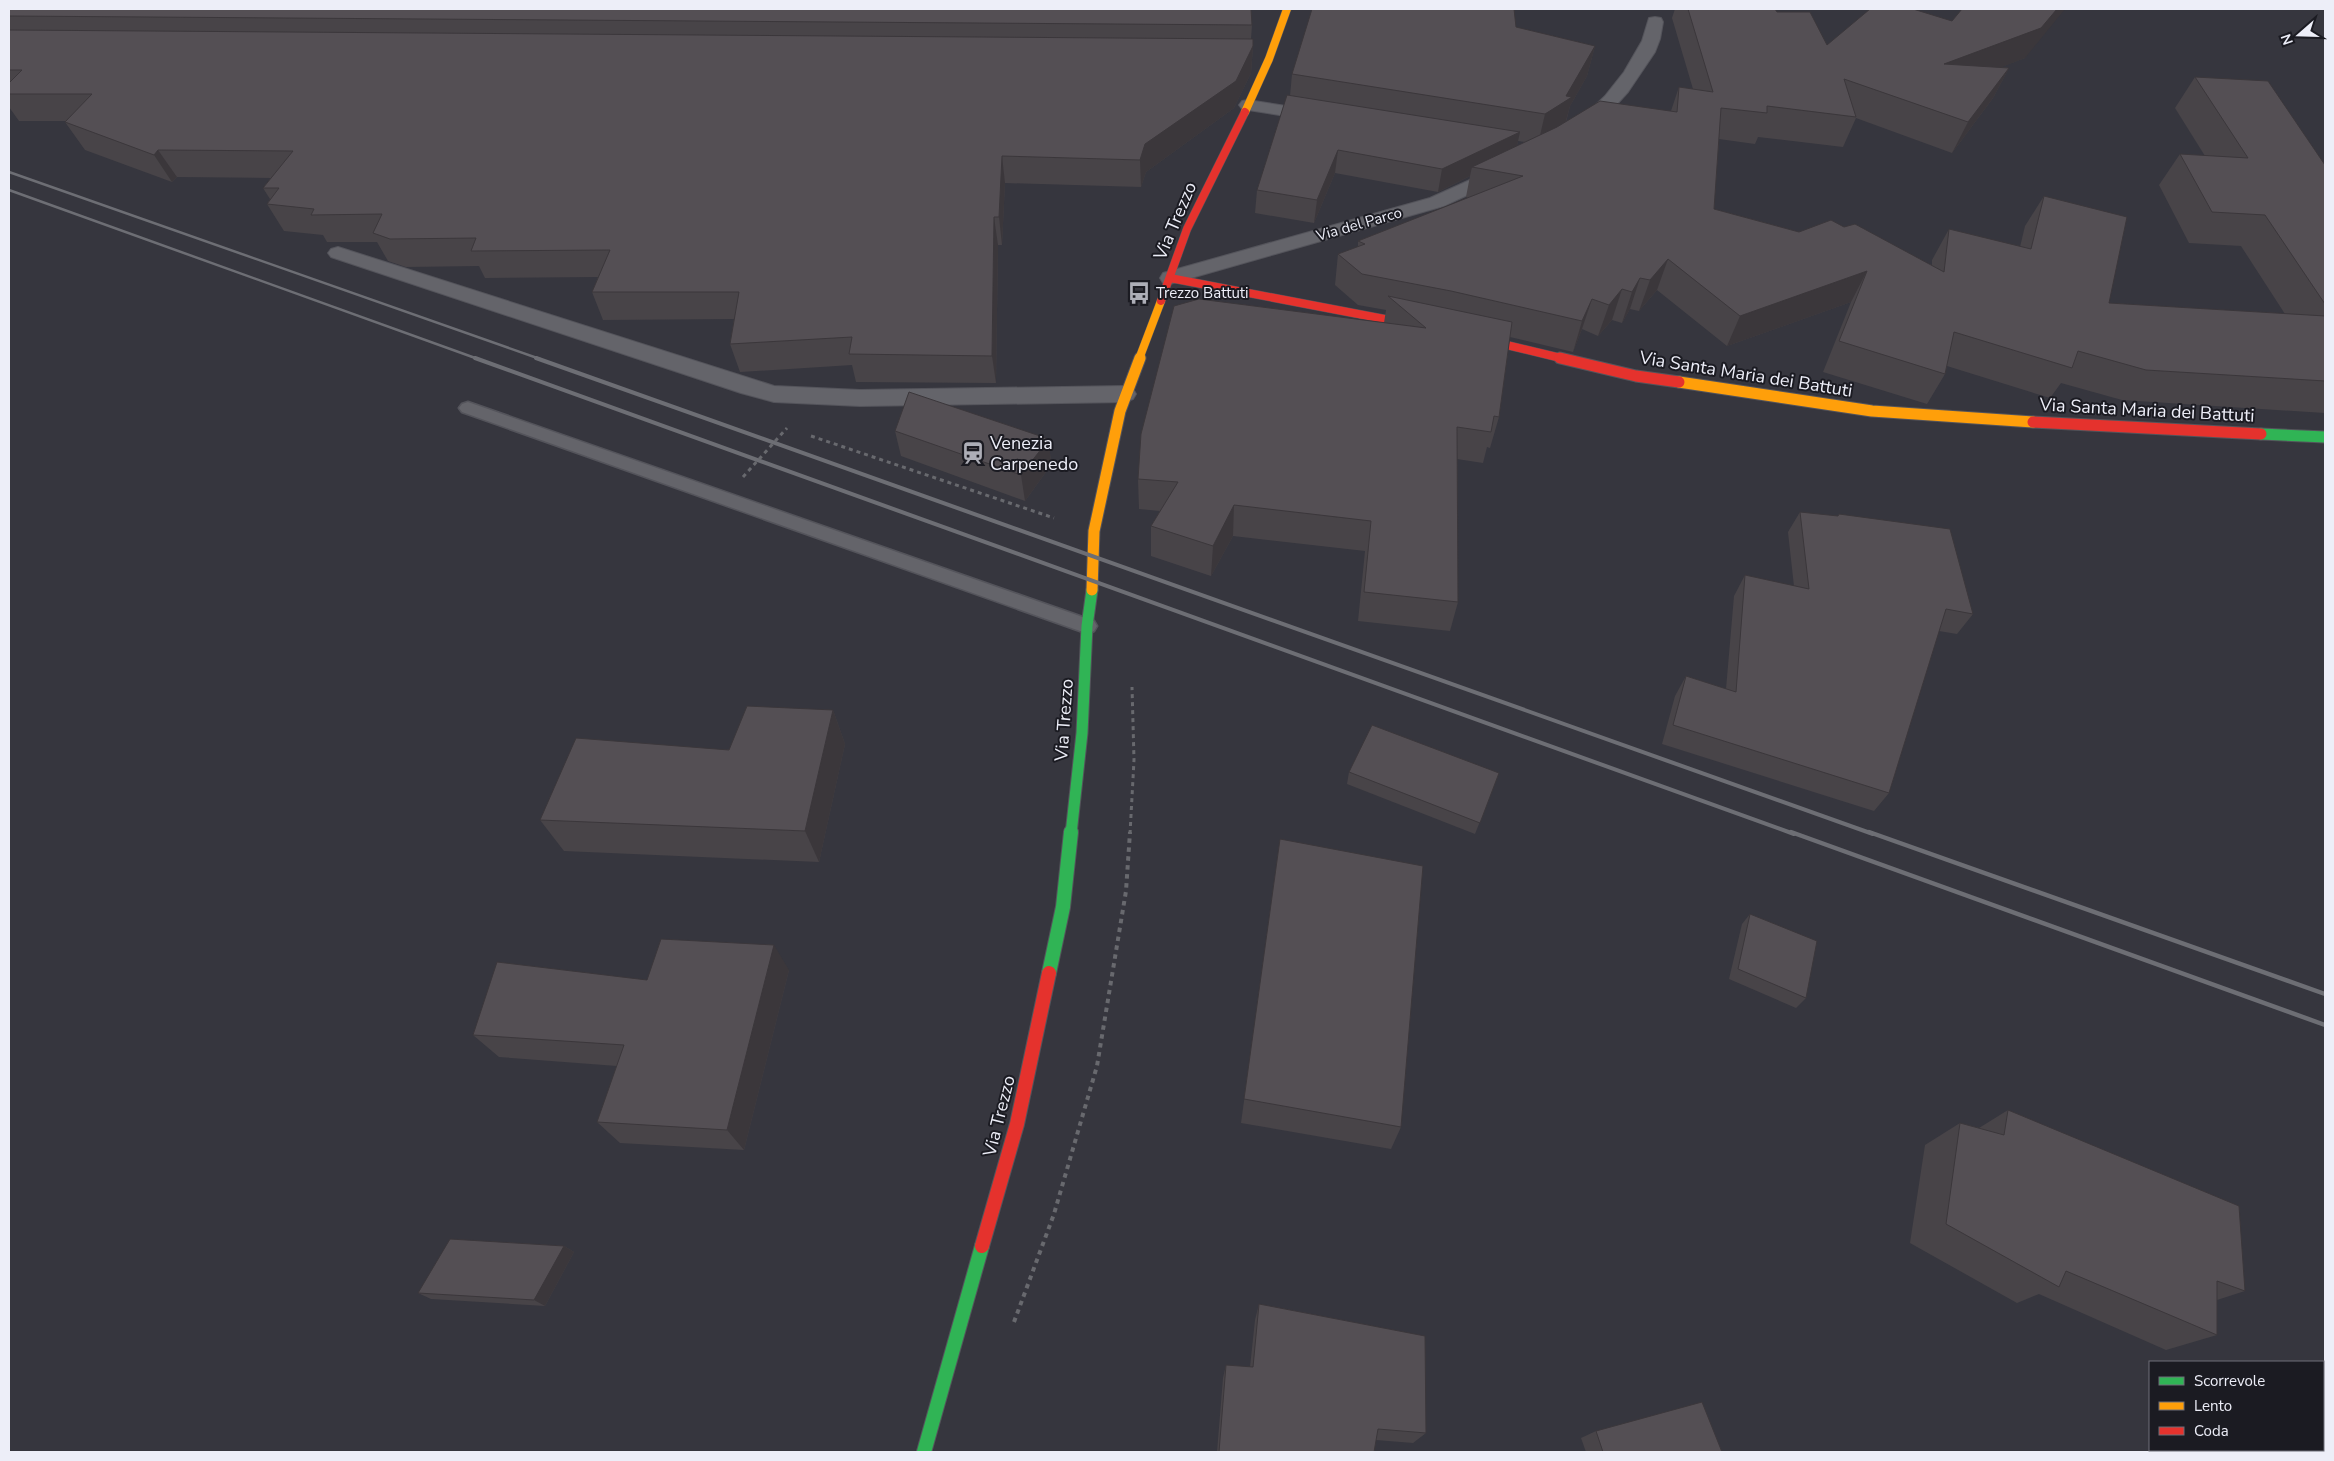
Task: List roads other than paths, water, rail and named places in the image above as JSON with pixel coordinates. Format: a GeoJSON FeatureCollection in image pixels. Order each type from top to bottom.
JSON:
{"type":"FeatureCollection","features":[{"type":"Feature","properties":{"kind":"street","name":"Via Trezzo"},"geometry":{"type":"LineString","coordinates":[[924,1452],[1017,1124],[1063,907],[1082,733],[1094,531],[1118,420],[1125,394],[1187,229],[1248,105],[1264,59],[1287,9]]}},
{"type":"Feature","properties":{"kind":"street"},"geometry":{"type":"LineString","coordinates":[[1570,134],[1584,126],[1614,98],[1651,41],[1655,22]]}},
{"type":"Feature","properties":{"kind":"street"},"geometry":{"type":"LineString","coordinates":[[1248,105],[1336,119]]}},
{"type":"Feature","properties":{"kind":"street","name":"Via del Parco"},"geometry":{"type":"LineString","coordinates":[[1170,278],[1438,202],[1516,164]]}},
{"type":"Feature","properties":{"kind":"street"},"geometry":{"type":"LineString","coordinates":[[338,253],[749,388],[774,394],[860,398],[1125,394]]}},
{"type":"Feature","properties":{"kind":"street"},"geometry":{"type":"LineString","coordinates":[[1170,278],[1434,328]]}},
{"type":"Feature","properties":{"kind":"street","name":"Via Santa Maria dei Battuti"},"geometry":{"type":"LineString","coordinates":[[1463,335],[1636,376],[1872,411],[2325,437]]}},
{"type":"Feature","properties":{"kind":"lane"},"geometry":{"type":"LineString","coordinates":[[468,408],[1087,626]]}},
{"type":"Feature","properties":{"kind":"railway"},"geometry":{"type":"LineString","coordinates":[[9,172],[540,359]]}},
{"type":"Feature","properties":{"kind":"railway"},"geometry":{"type":"LineString","coordinates":[[9,190],[478,359]]}},
{"type":"Feature","properties":{"kind":"railway"},"geometry":{"type":"LineString","coordinates":[[475,358],[1794,834]]}},
{"type":"Feature","properties":{"kind":"railway"},"geometry":{"type":"LineString","coordinates":[[536,358],[1873,834]]}},
{"type":"Feature","properties":{"kind":"railway"},"geometry":{"type":"LineString","coordinates":[[1791,832],[2325,1025]]}},
{"type":"Feature","properties":{"kind":"railway"},"geometry":{"type":"LineString","coordinates":[[1869,832],[2325,994]]}},
{"type":"Feature","properties":{"kind":"place","name":"Trezzo Battuti"},"geometry":{"type":"Point","coordinates":[1139,293]}},
{"type":"Feature","properties":{"kind":"place","name":"Venezia Carpenedo"},"geometry":{"type":"Point","coordinates":[973,453]}}]}
